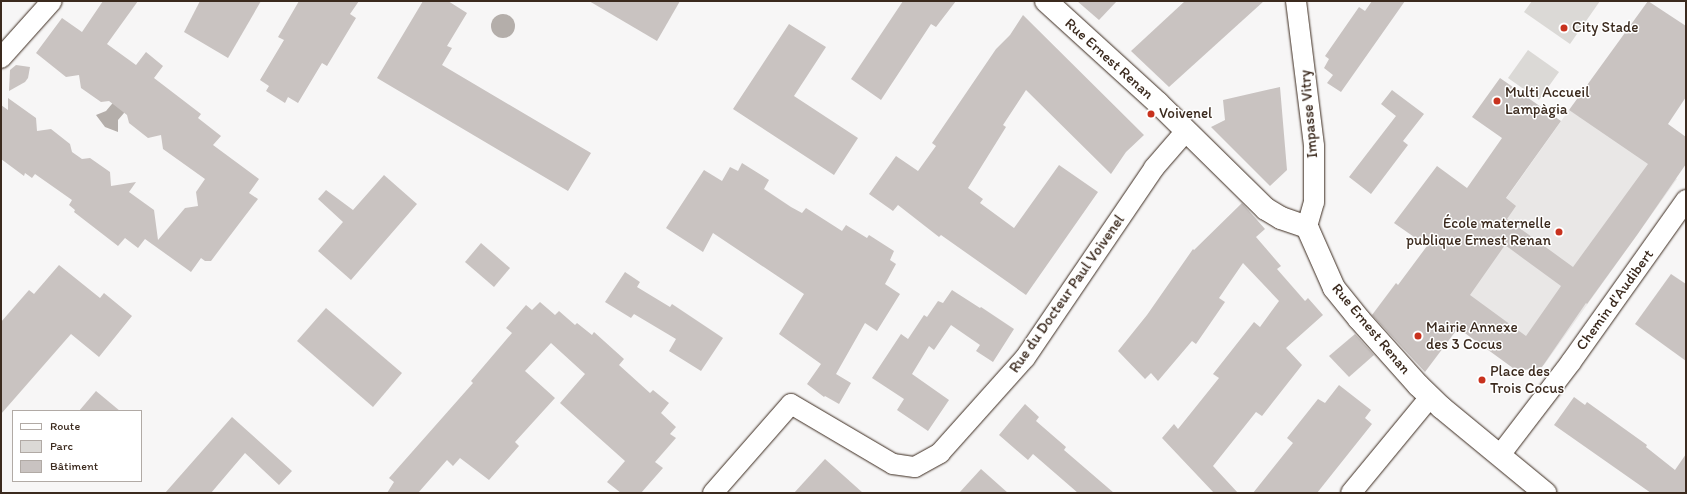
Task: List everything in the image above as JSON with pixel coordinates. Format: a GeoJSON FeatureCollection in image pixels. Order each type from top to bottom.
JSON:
{"type":"FeatureCollection","features":[{"type":"Feature","properties":{"kind":"street"},"geometry":{"type":"LineString","coordinates":[[1,58],[52,1]]}},
{"type":"Feature","properties":{"kind":"street","name":"Rue Ernest Renan"},"geometry":{"type":"LineString","coordinates":[[1046,1],[1186,131],[1266,209],[1281,218],[1307,227],[1334,288],[1359,319],[1430,397],[1545,493]]}},
{"type":"Feature","properties":{"kind":"street","name":"Impasse Vitry"},"geometry":{"type":"LineString","coordinates":[[1296,1],[1314,146],[1314,202],[1307,227]]}},
{"type":"Feature","properties":{"kind":"street","name":"Rue du Docteur Paul Voivenel"},"geometry":{"type":"LineString","coordinates":[[713,493],[791,404],[893,464],[915,466],[940,453],[1025,358],[1154,168],[1186,131]]}},
{"type":"Feature","properties":{"kind":"street","name":"Chemin d'Audibert"},"geometry":{"type":"LineString","coordinates":[[1500,455],[1567,368],[1686,200]]}},
{"type":"Feature","properties":{"kind":"street"},"geometry":{"type":"LineString","coordinates":[[1352,493],[1430,397]]}},
{"type":"Feature","properties":{"kind":"shaded area"},"geometry":{"type":"Polygon","coordinates":[[[503,14],[512,17],[515,26],[512,35],[503,38],[494,35],[491,26],[494,17],[503,14]]]}},
{"type":"Feature","properties":{"kind":"shaded area"},"geometry":{"type":"Polygon","coordinates":[[[122,92],[124,113],[118,120],[118,132],[105,127],[96,115],[106,111],[122,92]]]}},
{"type":"Feature","properties":{"kind":"shaded area","name":"École maternelle publique Ernest Renan"},"geometry":{"type":"Polygon","coordinates":[[[1569,110],[1677,179],[1544,365],[1538,368],[1523,370],[1485,348],[1470,337],[1461,262],[1569,110]]]}},
{"type":"Feature","properties":{"kind":"green space","name":"City Stade"},"geometry":{"type":"Polygon","coordinates":[[[1532,1],[1600,1],[1570,44],[1524,12],[1532,1]]]}},
{"type":"Feature","properties":{"kind":"green space"},"geometry":{"type":"Polygon","coordinates":[[[1528,50],[1559,72],[1539,100],[1508,78],[1528,50]]]}},
{"type":"Feature","properties":{"kind":"building"},"geometry":{"type":"Polygon","coordinates":[[[103,1],[138,1],[107,44],[136,65],[146,52],[163,66],[154,78],[201,114],[198,118],[221,136],[213,145],[259,179],[249,193],[258,199],[211,261],[205,261],[201,258],[191,272],[145,239],[138,248],[125,238],[118,246],[74,212],[75,210],[69,205],[72,200],[35,174],[32,178],[25,173],[24,176],[1,159],[1,105],[8,110],[8,98],[36,118],[37,131],[51,129],[70,144],[72,152],[82,159],[90,158],[110,172],[111,186],[136,182],[129,192],[154,210],[158,240],[185,208],[198,206],[196,192],[205,179],[163,149],[161,135],[148,138],[129,123],[127,115],[109,101],[101,102],[81,88],[79,75],[66,77],[36,53],[62,18],[82,32],[103,1]]]}},
{"type":"Feature","properties":{"kind":"building"},"geometry":{"type":"Polygon","coordinates":[[[200,1],[261,1],[228,58],[184,32],[200,1]]]}},
{"type":"Feature","properties":{"kind":"building"},"geometry":{"type":"Polygon","coordinates":[[[299,1],[359,1],[350,14],[356,18],[327,66],[322,63],[298,103],[288,97],[285,103],[266,91],[269,86],[260,80],[284,40],[278,37],[299,1]]]}},
{"type":"Feature","properties":{"kind":"building"},"geometry":{"type":"Polygon","coordinates":[[[423,1],[448,1],[467,13],[447,46],[452,48],[442,65],[591,153],[568,191],[377,78],[423,1]]]}},
{"type":"Feature","properties":{"kind":"building"},"geometry":{"type":"Polygon","coordinates":[[[589,1],[680,1],[657,41],[589,1]]]}},
{"type":"Feature","properties":{"kind":"building"},"geometry":{"type":"Polygon","coordinates":[[[903,1],[956,1],[936,27],[931,24],[881,100],[851,79],[903,1]]]}},
{"type":"Feature","properties":{"kind":"building"},"geometry":{"type":"Polygon","coordinates":[[[1077,1],[1117,1],[1099,20],[1077,1]]]}},
{"type":"Feature","properties":{"kind":"building"},"geometry":{"type":"Polygon","coordinates":[[[1185,1],[1264,1],[1169,87],[1131,51],[1185,1]]]}},
{"type":"Feature","properties":{"kind":"building"},"geometry":{"type":"Polygon","coordinates":[[[1372,1],[1405,1],[1341,92],[1327,83],[1333,75],[1324,68],[1329,59],[1325,56],[1359,7],[1365,11],[1372,1]]]}},
{"type":"Feature","properties":{"kind":"building"},"geometry":{"type":"Polygon","coordinates":[[[1648,1],[1686,26],[1686,97],[1668,124],[1686,137],[1686,164],[1542,367],[1517,371],[1458,328],[1425,372],[1372,315],[1396,283],[1398,285],[1427,246],[1394,223],[1437,166],[1467,188],[1502,138],[1472,117],[1500,78],[1561,121],[1506,198],[1516,206],[1507,219],[1573,267],[1648,164],[1569,110],[1648,1]],[[1505,245],[1470,295],[1526,336],[1561,286],[1505,245]]]}},
{"type":"Feature","properties":{"kind":"building"},"geometry":{"type":"Polygon","coordinates":[[[1023,15],[1144,135],[1126,152],[1111,174],[1026,90],[1003,125],[1006,127],[968,188],[983,199],[980,203],[1014,228],[1059,165],[1098,192],[1026,295],[941,235],[939,237],[898,205],[893,211],[869,194],[896,156],[918,171],[936,146],[932,143],[996,49],[1010,35],[1023,15]]]}},
{"type":"Feature","properties":{"kind":"building"},"geometry":{"type":"Polygon","coordinates":[[[789,24],[826,47],[794,96],[858,138],[834,175],[733,109],[789,24]]]}},
{"type":"Feature","properties":{"kind":"building"},"geometry":{"type":"Polygon","coordinates":[[[16,65],[30,67],[28,78],[25,82],[9,91],[10,70],[16,65]]]}},
{"type":"Feature","properties":{"kind":"building"},"geometry":{"type":"Polygon","coordinates":[[[1280,87],[1287,170],[1270,186],[1211,127],[1225,120],[1223,100],[1280,87]]]}},
{"type":"Feature","properties":{"kind":"building"},"geometry":{"type":"Polygon","coordinates":[[[1392,90],[1424,114],[1403,141],[1408,145],[1371,194],[1349,177],[1396,116],[1381,104],[1392,90]]]}},
{"type":"Feature","properties":{"kind":"building"},"geometry":{"type":"Polygon","coordinates":[[[742,163],[769,180],[764,189],[791,207],[802,213],[806,208],[842,231],[846,225],[867,238],[869,235],[894,251],[890,260],[896,264],[885,284],[900,294],[877,331],[865,323],[836,374],[851,383],[839,404],[825,396],[824,397],[807,384],[821,364],[779,334],[804,294],[713,233],[703,252],[666,228],[704,170],[722,181],[730,167],[738,171],[742,163]]]}},
{"type":"Feature","properties":{"kind":"building"},"geometry":{"type":"Polygon","coordinates":[[[384,175],[417,204],[351,280],[318,251],[343,222],[318,199],[326,190],[353,210],[384,175]]]}},
{"type":"Feature","properties":{"kind":"building"},"geometry":{"type":"Polygon","coordinates":[[[1242,203],[1265,229],[1256,237],[1281,266],[1277,269],[1305,301],[1308,298],[1323,315],[1286,348],[1302,365],[1262,416],[1256,412],[1213,466],[1238,493],[1214,493],[1162,438],[1174,424],[1178,429],[1219,378],[1213,374],[1254,322],[1260,327],[1279,301],[1243,263],[1219,298],[1225,302],[1196,344],[1192,341],[1158,381],[1151,373],[1145,379],[1118,351],[1147,315],[1193,249],[1194,250],[1242,203]]]}},
{"type":"Feature","properties":{"kind":"building"},"geometry":{"type":"Polygon","coordinates":[[[481,243],[510,268],[494,287],[465,262],[481,243]]]}},
{"type":"Feature","properties":{"kind":"building"},"geometry":{"type":"Polygon","coordinates":[[[59,265],[100,298],[104,293],[132,316],[99,357],[71,334],[1,414],[1,322],[29,290],[34,294],[59,265]]]}},
{"type":"Feature","properties":{"kind":"building"},"geometry":{"type":"Polygon","coordinates":[[[625,272],[640,282],[637,287],[670,307],[672,304],[723,338],[701,371],[669,351],[676,339],[634,314],[631,318],[605,302],[625,272]]]}},
{"type":"Feature","properties":{"kind":"building"},"geometry":{"type":"Polygon","coordinates":[[[1671,274],[1686,284],[1686,361],[1635,324],[1671,274]]]}},
{"type":"Feature","properties":{"kind":"building"},"geometry":{"type":"Polygon","coordinates":[[[952,290],[1014,329],[993,362],[976,351],[980,345],[951,325],[934,350],[929,346],[912,374],[949,400],[928,431],[897,410],[904,399],[872,378],[901,334],[908,339],[924,315],[927,317],[938,301],[943,303],[952,290]]]}},
{"type":"Feature","properties":{"kind":"building"},"geometry":{"type":"Polygon","coordinates":[[[540,302],[555,315],[559,311],[575,325],[577,323],[592,335],[594,332],[624,359],[619,365],[650,393],[653,390],[669,403],[661,413],[676,427],[670,434],[676,438],[655,462],[663,468],[641,493],[621,493],[607,482],[625,461],[560,403],[585,374],[551,343],[525,371],[555,398],[515,442],[519,446],[489,480],[460,458],[453,466],[447,460],[418,493],[387,493],[394,482],[389,478],[473,383],[471,381],[512,333],[506,328],[526,305],[532,310],[540,302]]]}},
{"type":"Feature","properties":{"kind":"building"},"geometry":{"type":"Polygon","coordinates":[[[326,308],[402,373],[373,407],[297,341],[326,308]]]}},
{"type":"Feature","properties":{"kind":"building"},"geometry":{"type":"Polygon","coordinates":[[[1355,334],[1374,355],[1349,377],[1329,356],[1355,334]]]}},
{"type":"Feature","properties":{"kind":"building"},"geometry":{"type":"Polygon","coordinates":[[[1339,385],[1371,410],[1365,418],[1372,424],[1317,493],[1253,493],[1293,443],[1287,438],[1318,399],[1325,403],[1339,385]]]}},
{"type":"Feature","properties":{"kind":"building"},"geometry":{"type":"Polygon","coordinates":[[[96,391],[119,410],[80,410],[96,391]]]}},
{"type":"Feature","properties":{"kind":"building"},"geometry":{"type":"Polygon","coordinates":[[[1574,397],[1585,405],[1587,402],[1647,445],[1646,447],[1675,470],[1686,454],[1686,493],[1651,493],[1554,425],[1574,397]]]}},
{"type":"Feature","properties":{"kind":"building"},"geometry":{"type":"Polygon","coordinates":[[[1025,404],[1039,417],[1036,421],[1066,447],[1064,450],[1114,493],[1078,493],[1033,454],[1028,460],[999,435],[1025,404]]]}},
{"type":"Feature","properties":{"kind":"building"},"geometry":{"type":"Polygon","coordinates":[[[232,417],[292,471],[279,485],[245,453],[211,493],[165,493],[232,417]]]}},
{"type":"Feature","properties":{"kind":"building"},"geometry":{"type":"Polygon","coordinates":[[[825,459],[863,493],[794,493],[825,459]]]}},
{"type":"Feature","properties":{"kind":"building"},"geometry":{"type":"Polygon","coordinates":[[[981,469],[1008,493],[959,493],[981,469]]]}},
{"type":"Feature","properties":{"kind":"place","name":"City Stade"},"geometry":{"type":"Point","coordinates":[1564,28]}},
{"type":"Feature","properties":{"kind":"place","name":"Multi Accueil Lampàgia"},"geometry":{"type":"Point","coordinates":[1497,101]}},
{"type":"Feature","properties":{"kind":"place","name":"Voivenel"},"geometry":{"type":"Point","coordinates":[1151,114]}},
{"type":"Feature","properties":{"kind":"place","name":"École maternelle publique Ernest Renan"},"geometry":{"type":"Point","coordinates":[1559,232]}},
{"type":"Feature","properties":{"kind":"place","name":"Mairie Annexe des 3 Cocus"},"geometry":{"type":"Point","coordinates":[1418,336]}},
{"type":"Feature","properties":{"kind":"place","name":"Place des Trois Cocus"},"geometry":{"type":"Point","coordinates":[1482,380]}}]}
